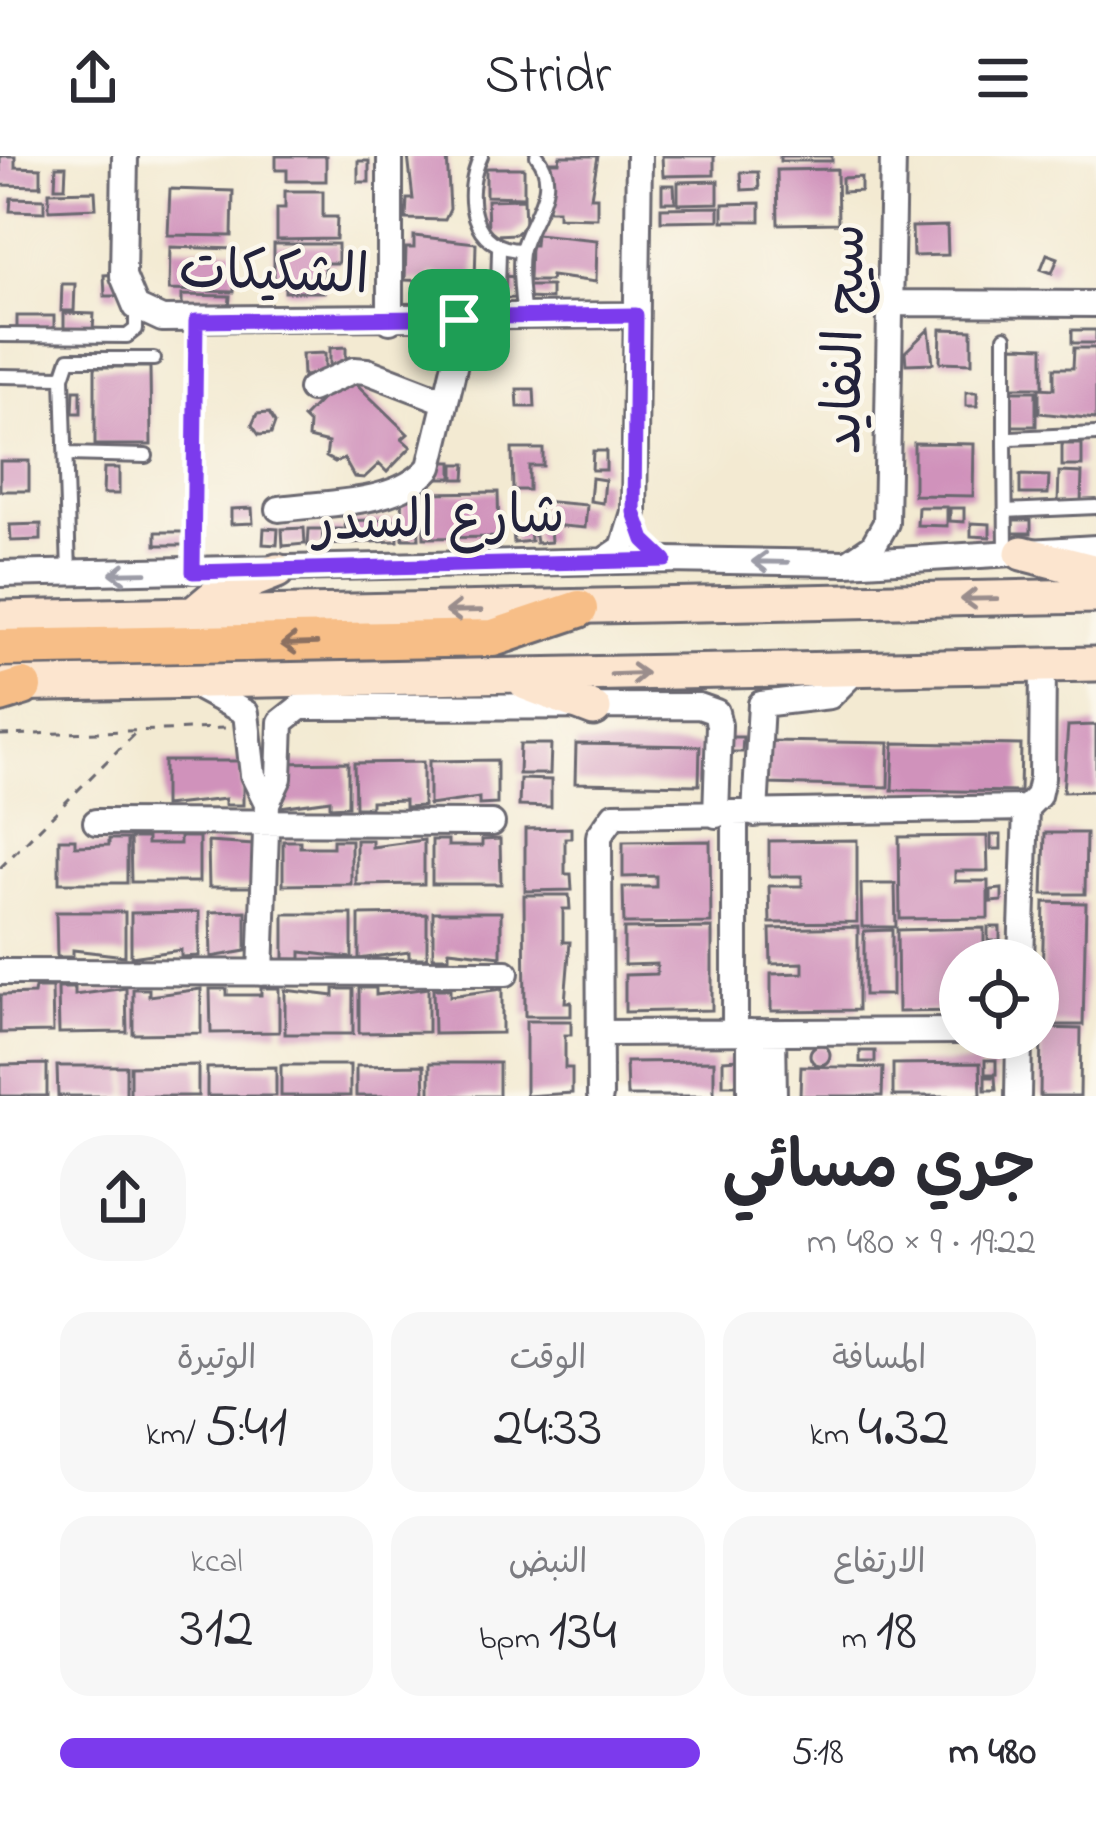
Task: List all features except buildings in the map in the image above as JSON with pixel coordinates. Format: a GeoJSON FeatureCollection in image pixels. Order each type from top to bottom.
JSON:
{"type":"FeatureCollection","features":[{"type":"Feature","properties":{"kind":"main road"},"geometry":{"type":"LineString","coordinates":[[1014,553],[1096,572]]}},
{"type":"Feature","properties":{"kind":"main road"},"geometry":{"type":"LineString","coordinates":[[190,616],[245,580],[277,572]]}},
{"type":"Feature","properties":{"kind":"main road","name":"شارع السدر"},"geometry":{"type":"LineString","coordinates":[[0,618],[1096,596]]}},
{"type":"Feature","properties":{"kind":"main road"},"geometry":{"type":"LineString","coordinates":[[0,648],[493,638],[579,609]]}},
{"type":"Feature","properties":{"kind":"main road"},"geometry":{"type":"LineString","coordinates":[[8,688],[513,678],[861,665],[1096,664]]}},
{"type":"Feature","properties":{"kind":"main road"},"geometry":{"type":"LineString","coordinates":[[513,678],[594,709]]}},
{"type":"Feature","properties":{"kind":"street","name":"الشكيكات"},"geometry":{"type":"LineString","coordinates":[[125,156],[123,276],[136,307],[162,319],[390,321],[458,339],[505,306],[636,315]]}},
{"type":"Feature","properties":{"kind":"street"},"geometry":{"type":"LineString","coordinates":[[390,156],[390,321]]}},
{"type":"Feature","properties":{"kind":"street"},"geometry":{"type":"LineString","coordinates":[[599,562],[623,548],[634,512],[638,156]]}},
{"type":"Feature","properties":{"kind":"street","name":"سيج النفايد"},"geometry":{"type":"LineString","coordinates":[[847,563],[873,546],[886,523],[893,156]]}},
{"type":"Feature","properties":{"kind":"street"},"geometry":{"type":"LineString","coordinates":[[892,303],[1096,304]]}},
{"type":"Feature","properties":{"kind":"street"},"geometry":{"type":"LineString","coordinates":[[279,509],[410,485],[430,467],[458,339]]}},
{"type":"Feature","properties":{"kind":"street"},"geometry":{"type":"LineString","coordinates":[[311,389],[354,370],[367,370],[445,401]]}},
{"type":"Feature","properties":{"kind":"street"},"geometry":{"type":"LineString","coordinates":[[634,512],[644,540],[665,560]]}},
{"type":"Feature","properties":{"kind":"street","name":"سيج النفايد"},"geometry":{"type":"LineString","coordinates":[[886,523],[899,546],[928,559]]}},
{"type":"Feature","properties":{"kind":"street","name":"شارع السدر"},"geometry":{"type":"LineString","coordinates":[[0,574],[277,572],[665,560],[847,563],[1096,548]]}},
{"type":"Feature","properties":{"kind":"street"},"geometry":{"type":"LineString","coordinates":[[1022,939],[1026,808],[1038,796],[1042,778],[1042,664]]}},
{"type":"Feature","properties":{"kind":"street"},"geometry":{"type":"LineString","coordinates":[[735,814],[757,710],[766,701],[830,696],[861,665]]}},
{"type":"Feature","properties":{"kind":"street"},"geometry":{"type":"LineString","coordinates":[[194,686],[245,713],[251,727],[253,775],[266,813]]}},
{"type":"Feature","properties":{"kind":"street"},"geometry":{"type":"LineString","coordinates":[[261,973],[266,813],[279,778],[281,722],[299,706],[757,710]]}},
{"type":"Feature","properties":{"kind":"street"},"geometry":{"type":"LineString","coordinates":[[716,712],[735,814],[753,1032],[750,1096]]}},
{"type":"Feature","properties":{"kind":"street"},"geometry":{"type":"LineString","coordinates":[[600,1096],[599,836],[614,814],[1026,808]]}},
{"type":"Feature","properties":{"kind":"street"},"geometry":{"type":"LineString","coordinates":[[96,822],[266,813],[492,823]]}},
{"type":"Feature","properties":{"kind":"street"},"geometry":{"type":"LineString","coordinates":[[0,972],[506,973]]}},
{"type":"Feature","properties":{"kind":"street"},"geometry":{"type":"LineString","coordinates":[[600,1033],[939,1031]]}},
{"type":"Feature","properties":{"kind":"street"},"geometry":{"type":"LineString","coordinates":[[753,1032],[774,1096]]}},
{"type":"Feature","properties":{"kind":"street"},"geometry":{"type":"LineString","coordinates":[[1018,1059],[1018,1096]]}},
{"type":"Feature","properties":{"kind":"lane"},"geometry":{"type":"LineString","coordinates":[[481,156],[473,187],[476,222],[500,250],[505,306]]}},
{"type":"Feature","properties":{"kind":"lane"},"geometry":{"type":"LineString","coordinates":[[505,306],[544,194],[545,171],[537,156]]}},
{"type":"Feature","properties":{"kind":"lane"},"geometry":{"type":"LineString","coordinates":[[500,250],[521,250]]}},
{"type":"Feature","properties":{"kind":"lane"},"geometry":{"type":"LineString","coordinates":[[0,335],[127,336],[136,329],[136,307]]}},
{"type":"Feature","properties":{"kind":"lane"},"geometry":{"type":"LineString","coordinates":[[1004,337],[1005,511],[1014,553]]}},
{"type":"Feature","properties":{"kind":"lane"},"geometry":{"type":"LineString","coordinates":[[69,574],[63,377],[69,359],[154,359]]}},
{"type":"Feature","properties":{"kind":"lane"},"geometry":{"type":"LineString","coordinates":[[0,376],[63,377]]}},
{"type":"Feature","properties":{"kind":"lane"},"geometry":{"type":"LineString","coordinates":[[1006,444],[1011,438],[1096,434]]}},
{"type":"Feature","properties":{"kind":"lane"},"geometry":{"type":"LineString","coordinates":[[66,454],[146,456]]}},
{"type":"Feature","properties":{"kind":"lane"},"geometry":{"type":"LineString","coordinates":[[1005,511],[1096,508]]}},
{"type":"Feature","properties":{"kind":"path"},"geometry":{"type":"LineString","coordinates":[[193,572],[196,321]]}},
{"type":"Feature","properties":{"kind":"path"},"geometry":{"type":"LineString","coordinates":[[0,735],[251,727]]}},
{"type":"Feature","properties":{"kind":"path"},"geometry":{"type":"LineString","coordinates":[[0,868],[137,731]]}},
{"type":"Feature","properties":{"kind":"route"},"geometry":{"type":"LineString","coordinates":[[636,315],[634,512],[644,540],[665,560],[193,572],[196,321],[459,320],[636,315]]}}]}
